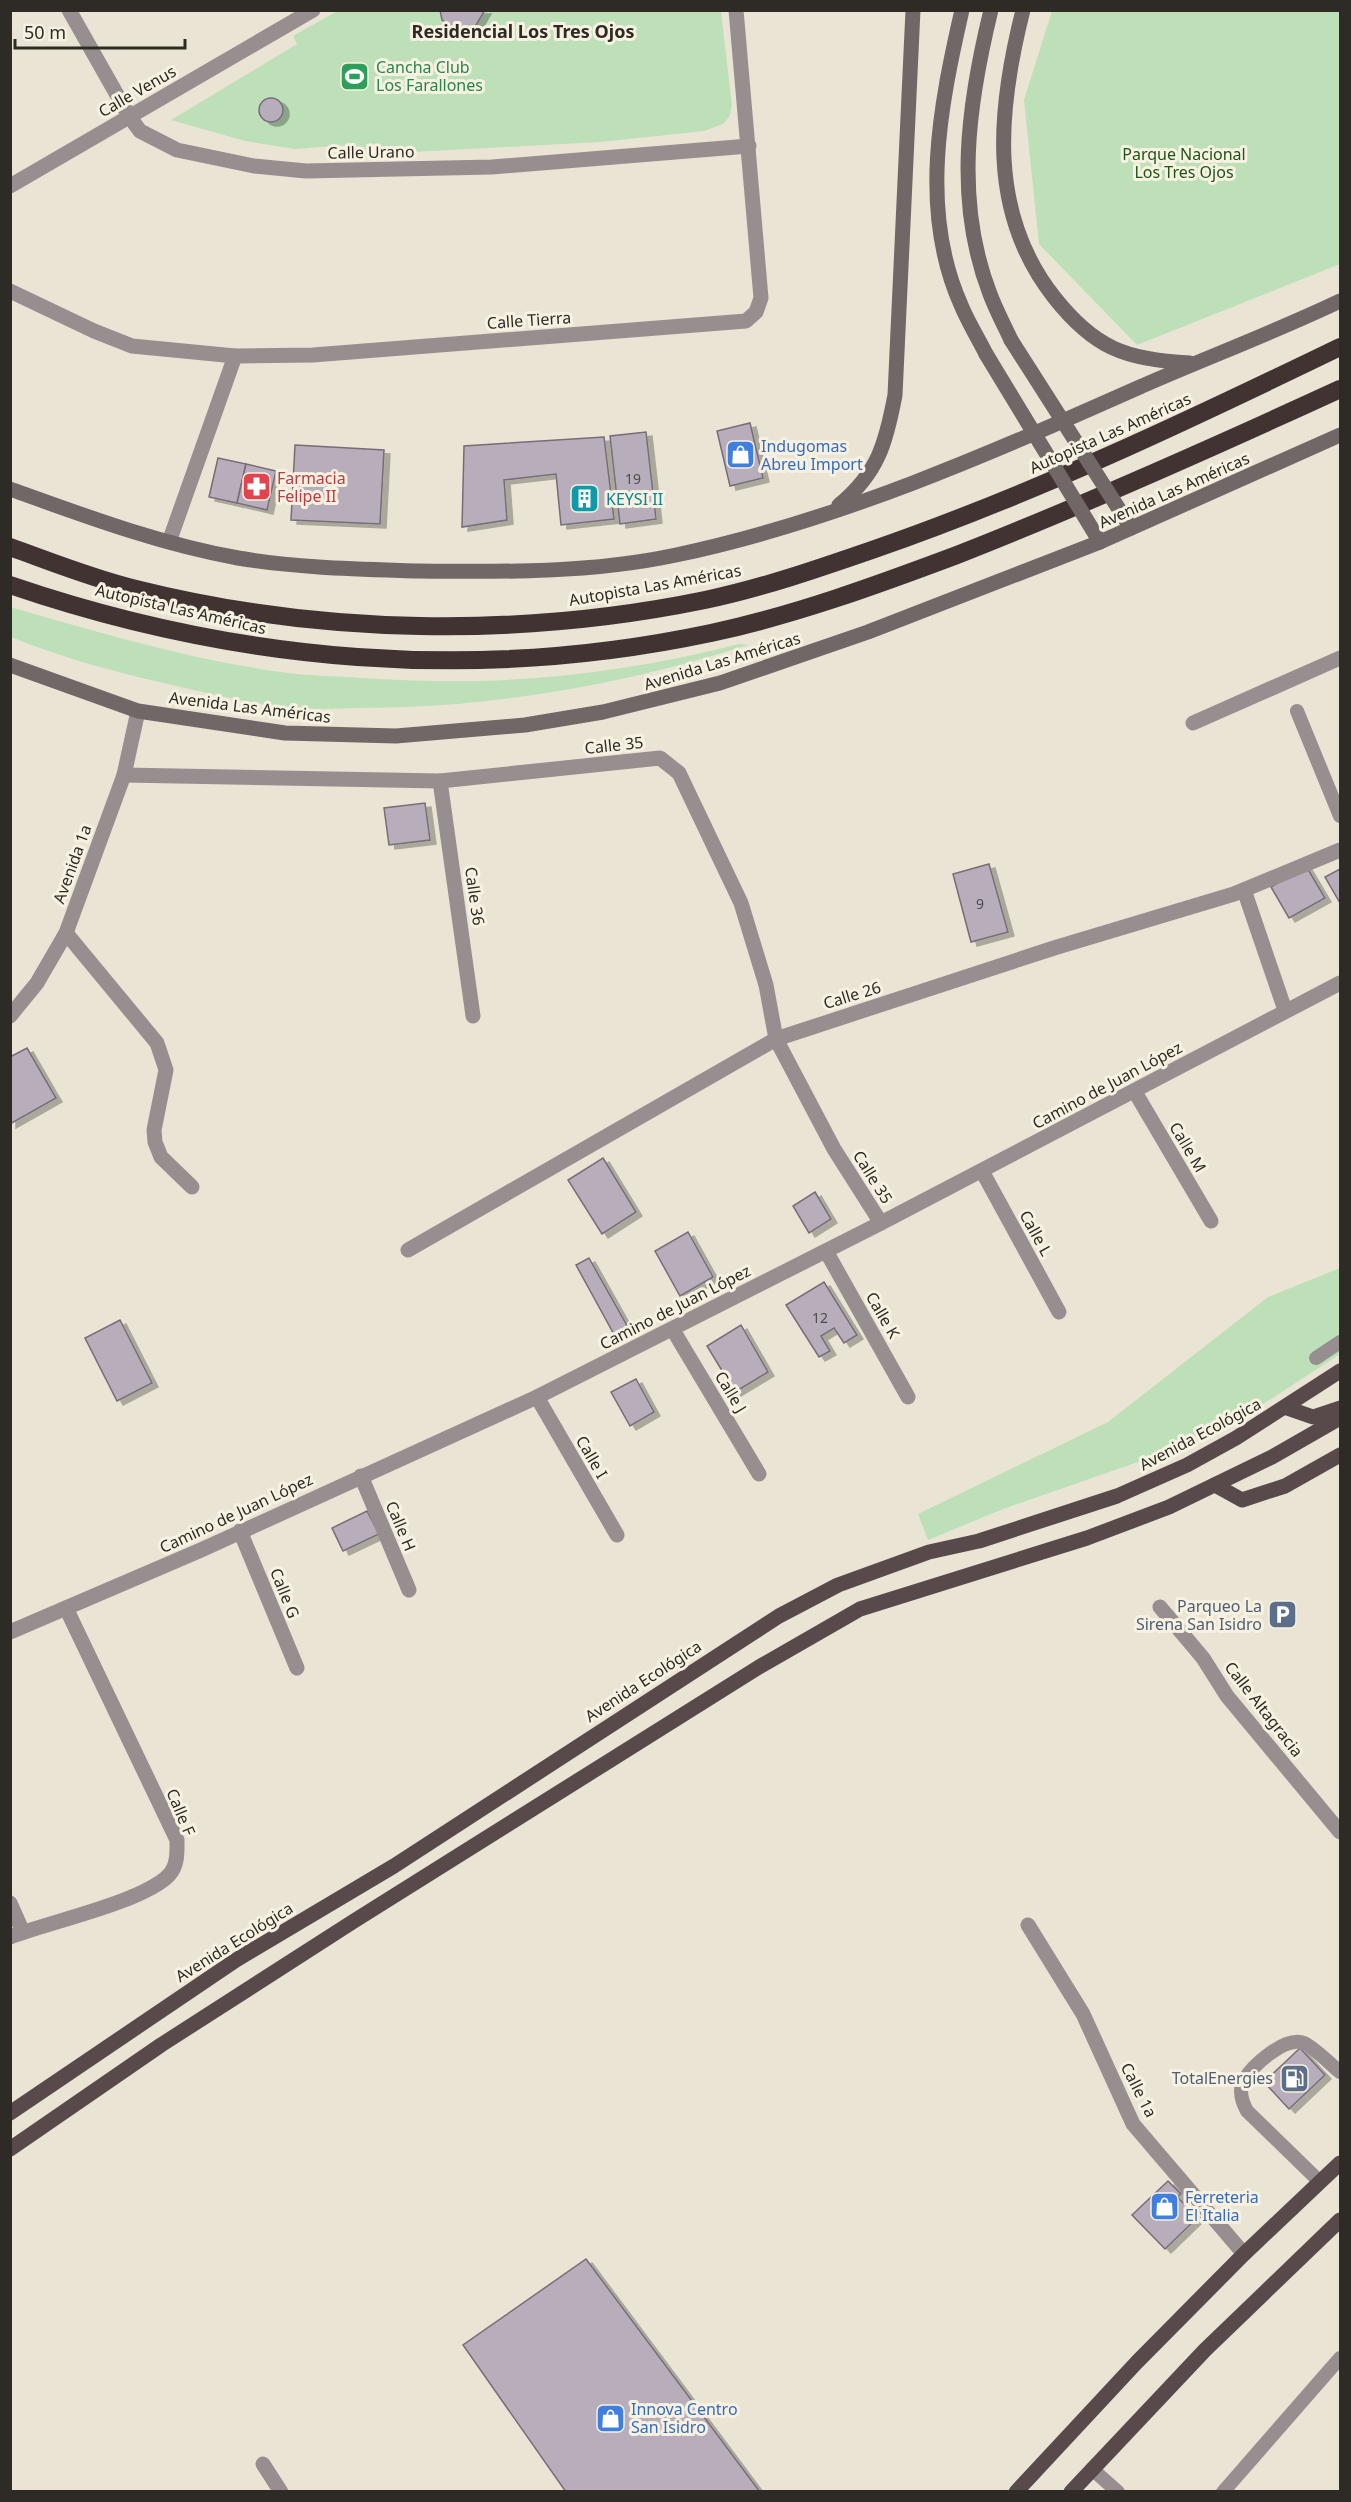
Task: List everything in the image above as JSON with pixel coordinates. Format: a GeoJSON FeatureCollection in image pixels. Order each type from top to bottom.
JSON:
{"type":"FeatureCollection","features":[{"type":"Feature","properties":{"kind":"highway","name":"Autopista Las Américas"},"geometry":{"type":"LineString","coordinates":[[10,547],[134,589],[202,604],[268,614],[329,621],[449,625],[507,625],[592,618],[706,600],[754,588],[910,536],[1084,468],[1341,347]]}},
{"type":"Feature","properties":{"kind":"highway","name":"Autopista Las Américas"},"geometry":{"type":"LineString","coordinates":[[10,585],[51,599],[191,635],[261,648],[330,657],[466,660],[600,651],[710,633],[765,619],[910,572],[1094,500],[1341,389]]}},
{"type":"Feature","properties":{"kind":"main road","name":"Avenida Ecológica"},"geometry":{"type":"LineString","coordinates":[[10,2113],[236,1960],[394,1866],[779,1616],[838,1585],[929,1552],[979,1541],[1117,1496],[1186,1465],[1287,1408],[1341,1371]]}},
{"type":"Feature","properties":{"kind":"main road"},"geometry":{"type":"LineString","coordinates":[[1287,1408],[1314,1416],[1341,1408]]}},
{"type":"Feature","properties":{"kind":"main road"},"geometry":{"type":"LineString","coordinates":[[10,2150],[161,2045],[345,1927],[749,1673],[860,1609],[1087,1538],[1178,1503],[1272,1457],[1341,1418]]}},
{"type":"Feature","properties":{"kind":"main road"},"geometry":{"type":"LineString","coordinates":[[1215,1485],[1242,1500],[1285,1486],[1341,1455]]}},
{"type":"Feature","properties":{"kind":"main road"},"geometry":{"type":"LineString","coordinates":[[1016,2492],[1244,2254],[1319,2181],[1341,2163]]}},
{"type":"Feature","properties":{"kind":"main road"},"geometry":{"type":"LineString","coordinates":[[1071,2492],[1205,2350],[1341,2220]]}},
{"type":"Feature","properties":{"kind":"street","name":"Calle Urano"},"geometry":{"type":"LineString","coordinates":[[69,10],[129,116],[140,131],[177,150],[254,166],[306,171],[492,167],[749,146]]}},
{"type":"Feature","properties":{"kind":"street","name":"Calle Venus"},"geometry":{"type":"LineString","coordinates":[[10,186],[313,10]]}},
{"type":"Feature","properties":{"kind":"street","name":"Calle Tierra"},"geometry":{"type":"LineString","coordinates":[[10,291],[94,331],[132,346],[235,356],[313,354],[746,321],[756,312],[761,298],[736,10]]}},
{"type":"Feature","properties":{"kind":"street"},"geometry":{"type":"LineString","coordinates":[[829,513],[855,492],[869,476],[880,456],[889,430],[896,372],[913,10]]}},
{"type":"Feature","properties":{"kind":"street"},"geometry":{"type":"LineString","coordinates":[[962,10],[944,87],[937,144],[936,197],[945,254],[960,303],[986,354],[1100,542]]}},
{"type":"Feature","properties":{"kind":"street"},"geometry":{"type":"LineString","coordinates":[[991,10],[975,80],[968,137],[967,194],[973,235],[989,293],[1011,340],[1131,528]]}},
{"type":"Feature","properties":{"kind":"street"},"geometry":{"type":"LineString","coordinates":[[1023,10],[1009,65],[1002,139],[1004,177],[1009,206],[1017,232],[1030,261],[1063,309],[1103,344],[1149,361],[1193,363]]}},
{"type":"Feature","properties":{"kind":"street"},"geometry":{"type":"LineString","coordinates":[[10,489],[169,542],[238,558],[305,565],[397,570],[525,571],[672,556],[740,541],[829,513],[1044,429],[1341,301]]}},
{"type":"Feature","properties":{"kind":"street"},"geometry":{"type":"LineString","coordinates":[[169,542],[235,356]]}},
{"type":"Feature","properties":{"kind":"street","name":"Avenida Las Américas"},"geometry":{"type":"LineString","coordinates":[[10,665],[138,711],[285,732],[337,736],[396,736],[484,729],[603,712],[720,683],[868,632],[1100,542],[1341,435]]}},
{"type":"Feature","properties":{"kind":"street"},"geometry":{"type":"LineString","coordinates":[[1193,723],[1341,658]]}},
{"type":"Feature","properties":{"kind":"street","name":"Avenida 1a"},"geometry":{"type":"LineString","coordinates":[[11,1014],[37,983],[66,933],[124,776],[138,711]]}},
{"type":"Feature","properties":{"kind":"street","name":"Calle 35"},"geometry":{"type":"LineString","coordinates":[[124,776],[440,781],[660,758],[679,773],[741,903],[766,985],[776,1039],[834,1149],[881,1223]]}},
{"type":"Feature","properties":{"kind":"street","name":"Calle 36"},"geometry":{"type":"LineString","coordinates":[[440,781],[473,1016]]}},
{"type":"Feature","properties":{"kind":"street","name":"Calle 26"},"geometry":{"type":"LineString","coordinates":[[408,1250],[776,1039],[1054,948],[1244,890],[1341,850]]}},
{"type":"Feature","properties":{"kind":"street"},"geometry":{"type":"LineString","coordinates":[[1244,890],[1285,1010]]}},
{"type":"Feature","properties":{"kind":"street"},"geometry":{"type":"LineString","coordinates":[[66,933],[157,1043],[166,1070],[154,1130],[155,1142],[160,1157],[192,1187]]}},
{"type":"Feature","properties":{"kind":"street","name":"Camino de Juan López"},"geometry":{"type":"LineString","coordinates":[[10,1632],[537,1397],[673,1330],[982,1171],[1135,1092],[1285,1010],[1341,983]]}},
{"type":"Feature","properties":{"kind":"street","name":"Calle M"},"geometry":{"type":"LineString","coordinates":[[1135,1092],[1211,1221]]}},
{"type":"Feature","properties":{"kind":"street","name":"Calle L"},"geometry":{"type":"LineString","coordinates":[[982,1171],[1059,1312]]}},
{"type":"Feature","properties":{"kind":"street","name":"Calle K"},"geometry":{"type":"LineString","coordinates":[[826,1251],[908,1397]]}},
{"type":"Feature","properties":{"kind":"street","name":"Calle J"},"geometry":{"type":"LineString","coordinates":[[673,1330],[759,1474]]}},
{"type":"Feature","properties":{"kind":"street","name":"Calle I"},"geometry":{"type":"LineString","coordinates":[[537,1397],[617,1534]]}},
{"type":"Feature","properties":{"kind":"street","name":"Calle H"},"geometry":{"type":"LineString","coordinates":[[361,1476],[409,1590]]}},
{"type":"Feature","properties":{"kind":"street","name":"Calle G"},"geometry":{"type":"LineString","coordinates":[[240,1531],[297,1668]]}},
{"type":"Feature","properties":{"kind":"street","name":"Calle Altagracia"},"geometry":{"type":"LineString","coordinates":[[1160,1607],[1203,1658],[1227,1696],[1341,1832]]}},
{"type":"Feature","properties":{"kind":"street","name":"Calle F"},"geometry":{"type":"LineString","coordinates":[[17,1934],[138,1895],[169,1874],[177,1860],[177,1840],[66,1608]]}},
{"type":"Feature","properties":{"kind":"street"},"geometry":{"type":"LineString","coordinates":[[10,1903],[17,1934]]}},
{"type":"Feature","properties":{"kind":"street","name":"Calle 1a"},"geometry":{"type":"LineString","coordinates":[[1028,1925],[1083,2014],[1133,2124],[1244,2254]]}},
{"type":"Feature","properties":{"kind":"street"},"geometry":{"type":"LineString","coordinates":[[263,2464],[281,2492]]}},
{"type":"Feature","properties":{"kind":"lane"},"geometry":{"type":"LineString","coordinates":[[1297,711],[1341,816]]}},
{"type":"Feature","properties":{"kind":"lane"},"geometry":{"type":"LineString","coordinates":[[1316,1358],[1341,1342]]}},
{"type":"Feature","properties":{"kind":"lane"},"geometry":{"type":"LineString","coordinates":[[1319,2181],[1247,2111],[1241,2098],[1243,2081],[1273,2050],[1288,2042],[1304,2043],[1341,2073]]}},
{"type":"Feature","properties":{"kind":"lane"},"geometry":{"type":"LineString","coordinates":[[1222,2492],[1341,2358]]}},
{"type":"Feature","properties":{"kind":"lane"},"geometry":{"type":"LineString","coordinates":[[1092,2469],[1118,2492]]}},
{"type":"Feature","properties":{"kind":"green space"},"geometry":{"type":"Polygon","coordinates":[[[339,10],[721,11],[732,106],[729,117],[723,124],[704,131],[600,142],[357,155],[351,145],[295,149],[245,141],[171,120],[297,44],[293,36],[339,10]]]}},
{"type":"Feature","properties":{"kind":"green space","name":"Parque Nacional Los Tres Ojos"},"geometry":{"type":"Polygon","coordinates":[[[1052,11],[1340,11],[1340,264],[1137,345],[1039,244],[1024,100],[1052,11]]]}},
{"type":"Feature","properties":{"kind":"green space"},"geometry":{"type":"Polygon","coordinates":[[[10,607],[148,645],[218,661],[288,673],[361,678],[458,681],[551,677],[597,672],[739,644],[748,645],[653,672],[556,692],[458,704],[304,709],[266,705],[206,693],[72,659],[11,637],[10,607]]]}},
{"type":"Feature","properties":{"kind":"green space"},"geometry":{"type":"Polygon","coordinates":[[[1340,1268],[1340,1354],[1248,1414],[1138,1462],[1003,1509],[928,1540],[918,1514],[1108,1422],[1268,1297],[1340,1268]]]}},
{"type":"Feature","properties":{"kind":"building"},"geometry":{"type":"Polygon","coordinates":[[[440,10],[485,10],[475,27],[457,30],[442,20],[440,10]]]}},
{"type":"Feature","properties":{"kind":"building"},"geometry":{"type":"Polygon","coordinates":[[[271,98],[279,102],[283,110],[279,118],[271,122],[263,118],[259,110],[263,102],[271,98]]]}},
{"type":"Feature","properties":{"kind":"building","name":"Indugomas Abreu Import"},"geometry":{"type":"Polygon","coordinates":[[[750,423],[763,478],[730,486],[717,431],[750,423]]]}},
{"type":"Feature","properties":{"kind":"building"},"geometry":{"type":"Polygon","coordinates":[[[646,432],[656,519],[620,524],[610,436],[646,432]]]}},
{"type":"Feature","properties":{"kind":"building","name":"KEYSI II"},"geometry":{"type":"Polygon","coordinates":[[[604,437],[614,519],[561,525],[556,474],[504,480],[507,520],[462,527],[464,446],[604,437]]]}},
{"type":"Feature","properties":{"kind":"building"},"geometry":{"type":"Polygon","coordinates":[[[295,445],[384,450],[380,524],[291,520],[295,445]]]}},
{"type":"Feature","properties":{"kind":"building"},"geometry":{"type":"Polygon","coordinates":[[[218,458],[246,464],[237,503],[209,497],[218,458]]]}},
{"type":"Feature","properties":{"kind":"building","name":"Farmacia Felipe II"},"geometry":{"type":"Polygon","coordinates":[[[246,464],[276,471],[267,510],[237,503],[246,464]]]}},
{"type":"Feature","properties":{"kind":"building"},"geometry":{"type":"Polygon","coordinates":[[[425,803],[430,840],[389,845],[384,808],[425,803]]]}},
{"type":"Feature","properties":{"kind":"building"},"geometry":{"type":"Polygon","coordinates":[[[989,864],[1008,932],[971,942],[953,874],[989,864]]]}},
{"type":"Feature","properties":{"kind":"building"},"geometry":{"type":"Polygon","coordinates":[[[1306,866],[1325,898],[1289,918],[1271,887],[1306,866]]]}},
{"type":"Feature","properties":{"kind":"building"},"geometry":{"type":"Polygon","coordinates":[[[1340,869],[1340,903],[1325,877],[1340,869]]]}},
{"type":"Feature","properties":{"kind":"building"},"geometry":{"type":"Polygon","coordinates":[[[27,1048],[56,1098],[10,1124],[10,1057],[27,1048]]]}},
{"type":"Feature","properties":{"kind":"building"},"geometry":{"type":"Polygon","coordinates":[[[603,1158],[636,1212],[602,1234],[568,1180],[603,1158]]]}},
{"type":"Feature","properties":{"kind":"building"},"geometry":{"type":"Polygon","coordinates":[[[815,1192],[831,1219],[809,1233],[793,1206],[815,1192]]]}},
{"type":"Feature","properties":{"kind":"building"},"geometry":{"type":"Polygon","coordinates":[[[688,1232],[713,1277],[680,1296],[655,1251],[688,1232]]]}},
{"type":"Feature","properties":{"kind":"building"},"geometry":{"type":"Polygon","coordinates":[[[589,1258],[630,1331],[616,1338],[576,1265],[589,1258]]]}},
{"type":"Feature","properties":{"kind":"building"},"geometry":{"type":"Polygon","coordinates":[[[824,1282],[857,1335],[844,1343],[834,1328],[821,1336],[830,1351],[819,1357],[786,1305],[824,1282]]]}},
{"type":"Feature","properties":{"kind":"building"},"geometry":{"type":"Polygon","coordinates":[[[120,1320],[152,1383],[117,1401],[85,1338],[120,1320]]]}},
{"type":"Feature","properties":{"kind":"building"},"geometry":{"type":"Polygon","coordinates":[[[741,1325],[768,1372],[735,1392],[707,1346],[741,1325]]]}},
{"type":"Feature","properties":{"kind":"building"},"geometry":{"type":"Polygon","coordinates":[[[636,1379],[654,1412],[630,1426],[611,1392],[636,1379]]]}},
{"type":"Feature","properties":{"kind":"building"},"geometry":{"type":"Polygon","coordinates":[[[367,1511],[379,1534],[343,1551],[332,1528],[367,1511]]]}},
{"type":"Feature","properties":{"kind":"building","name":"TotalEnergies"},"geometry":{"type":"Polygon","coordinates":[[[1300,2048],[1325,2075],[1289,2109],[1264,2082],[1300,2048]]]}},
{"type":"Feature","properties":{"kind":"building","name":"Ferreteria El Italia"},"geometry":{"type":"Polygon","coordinates":[[[1168,2181],[1181,2194],[1177,2197],[1198,2217],[1165,2249],[1132,2215],[1168,2181]]]}},
{"type":"Feature","properties":{"kind":"building","name":"Innova Centro San Isidro"},"geometry":{"type":"Polygon","coordinates":[[[586,2259],[760,2492],[566,2492],[463,2345],[586,2259]]]}},
{"type":"Feature","properties":{"kind":"place","name":"Cancha Club Los Farallones"},"geometry":{"type":"Point","coordinates":[355,76]}},
{"type":"Feature","properties":{"kind":"place","name":"Indugomas Abreu Import"},"geometry":{"type":"Point","coordinates":[740,455]}},
{"type":"Feature","properties":{"kind":"place","name":"Farmacia Felipe II"},"geometry":{"type":"Point","coordinates":[256,487]}},
{"type":"Feature","properties":{"kind":"place","name":"KEYSI II"},"geometry":{"type":"Point","coordinates":[585,499]}},
{"type":"Feature","properties":{"kind":"place","name":"Parqueo La Sirena San Isidro"},"geometry":{"type":"Point","coordinates":[1283,1615]}},
{"type":"Feature","properties":{"kind":"place","name":"TotalEnergies"},"geometry":{"type":"Point","coordinates":[1294,2078]}},
{"type":"Feature","properties":{"kind":"place","name":"Ferreteria El Italia"},"geometry":{"type":"Point","coordinates":[1164,2206]}},
{"type":"Feature","properties":{"kind":"place","name":"Innova Centro San Isidro"},"geometry":{"type":"Point","coordinates":[610,2418]}},
{"type":"Feature","properties":{"kind":"district","name":"Residencial Los Tres Ojos"},"geometry":{"type":"Point","coordinates":[523,31]}}]}
